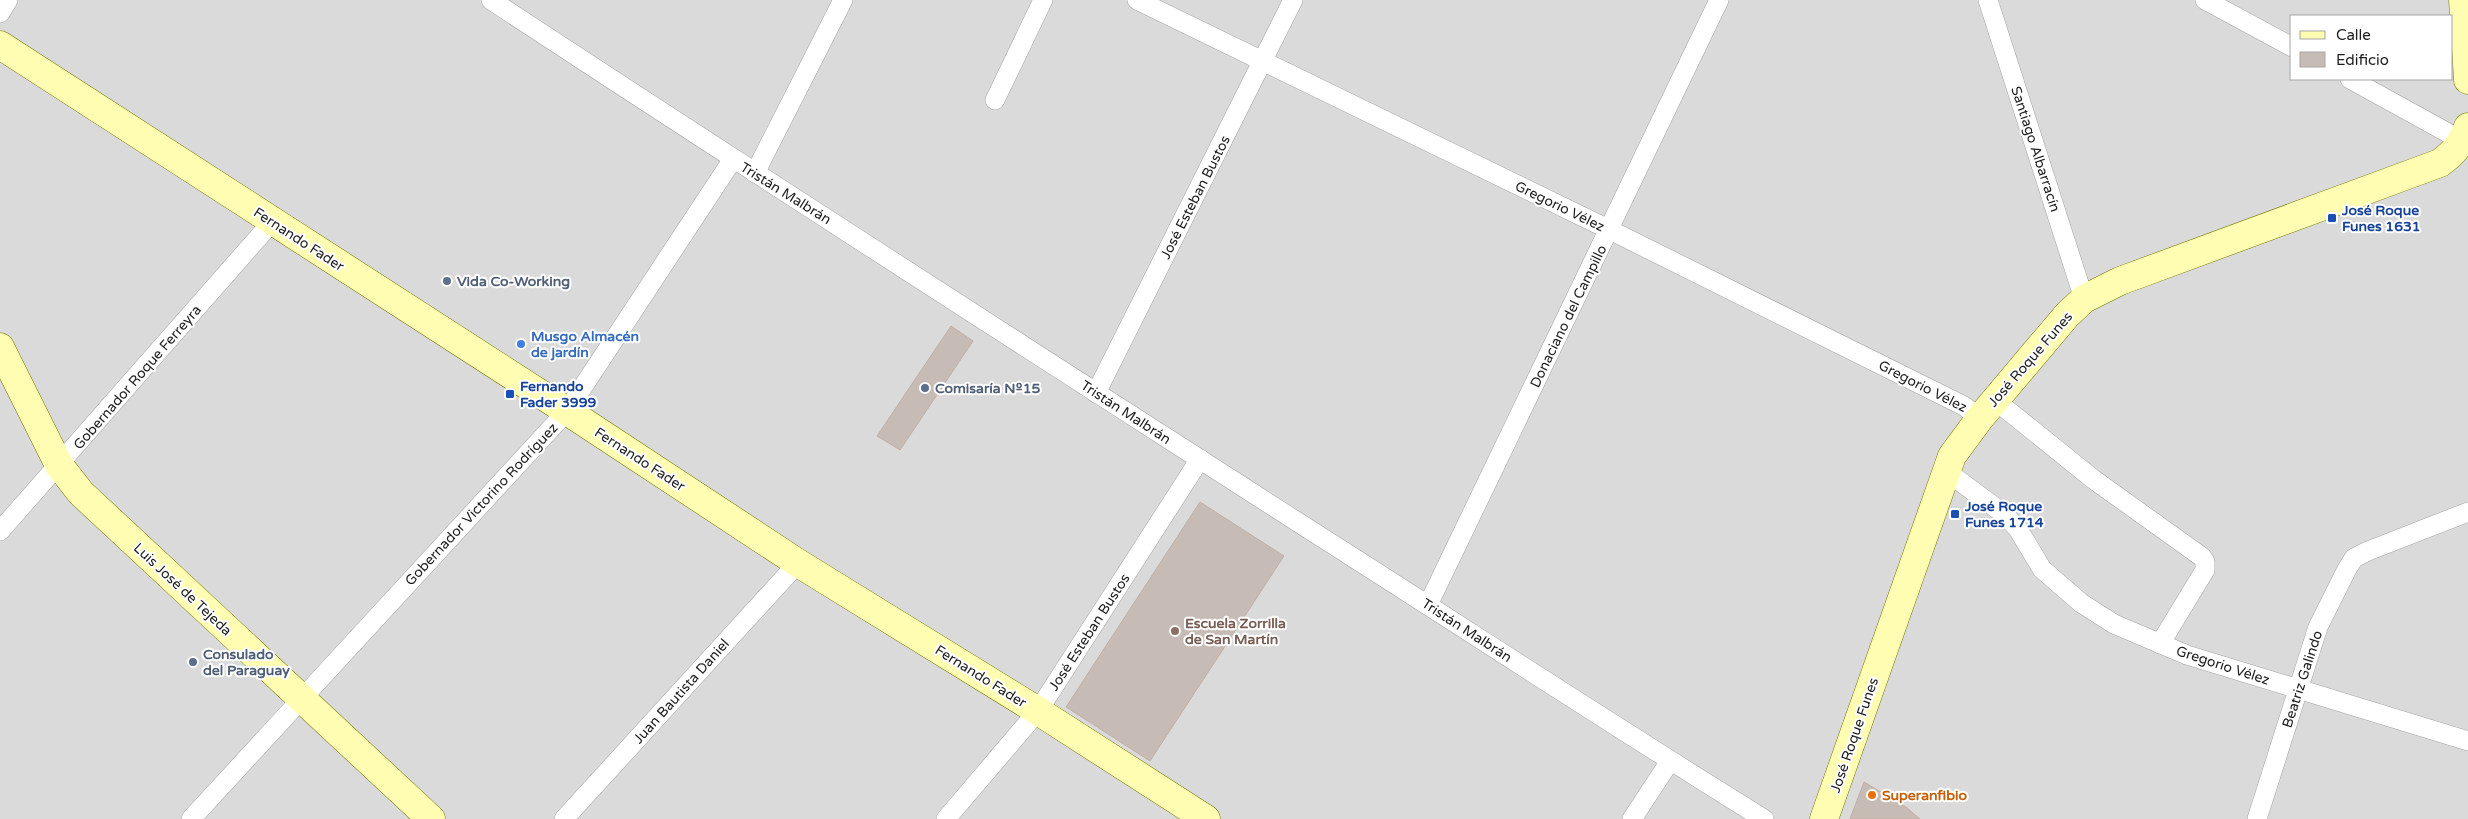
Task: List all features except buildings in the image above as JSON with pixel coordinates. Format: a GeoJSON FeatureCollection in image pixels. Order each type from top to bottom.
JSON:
{"type":"FeatureCollection","features":[{"type":"Feature","properties":{"kind":"main road"},"geometry":{"type":"LineString","coordinates":[[2464,0],[2468,80]]}},
{"type":"Feature","properties":{"kind":"main road","name":"Fernando Fader"},"geometry":{"type":"LineString","coordinates":[[0,45],[567,411],[798,563],[1038,711],[1206,819]]}},
{"type":"Feature","properties":{"kind":"main road","name":"José Roque Funes"},"geometry":{"type":"LineString","coordinates":[[1824,819],[1946,471],[1958,445],[2067,315],[2084,299],[2120,281],[2424,170],[2452,154],[2466,137]]}},
{"type":"Feature","properties":{"kind":"main road","name":"Luis José de Tejeda"},"geometry":{"type":"LineString","coordinates":[[0,347],[60,465],[81,493],[431,819]]}},
{"type":"Feature","properties":{"kind":"street"},"geometry":{"type":"LineString","coordinates":[[0,13],[8,0]]}},
{"type":"Feature","properties":{"kind":"street","name":"Tristán Malbrán"},"geometry":{"type":"LineString","coordinates":[[491,0],[733,159],[1096,393],[1670,761],[1764,819]]}},
{"type":"Feature","properties":{"kind":"street"},"geometry":{"type":"LineString","coordinates":[[755,172],[843,0]]}},
{"type":"Feature","properties":{"kind":"street"},"geometry":{"type":"LineString","coordinates":[[994,100],[1043,0]]}},
{"type":"Feature","properties":{"kind":"street","name":"Gregorio Vélez"},"geometry":{"type":"LineString","coordinates":[[1137,0],[1610,230],[1964,406],[1988,409],[2094,480],[2202,557],[2206,562],[2205,570],[2160,644]]}},
{"type":"Feature","properties":{"kind":"street","name":"José Esteban Bustos"},"geometry":{"type":"LineString","coordinates":[[1096,393],[1293,0]]}},
{"type":"Feature","properties":{"kind":"street","name":"Donaciano del Campillo"},"geometry":{"type":"LineString","coordinates":[[1428,605],[1719,0]]}},
{"type":"Feature","properties":{"kind":"street","name":"Santiago Albarracín"},"geometry":{"type":"LineString","coordinates":[[1988,0],[2084,299]]}},
{"type":"Feature","properties":{"kind":"street"},"geometry":{"type":"LineString","coordinates":[[2205,0],[2290,46]]}},
{"type":"Feature","properties":{"kind":"street"},"geometry":{"type":"LineString","coordinates":[[2352,80],[2466,137]]}},
{"type":"Feature","properties":{"kind":"street","name":"Gobernador Victorino Rodríguez"},"geometry":{"type":"LineString","coordinates":[[191,819],[567,411],[733,159]]}},
{"type":"Feature","properties":{"kind":"street","name":"Gobernador Roque Ferreyra"},"geometry":{"type":"LineString","coordinates":[[0,531],[272,222]]}},
{"type":"Feature","properties":{"kind":"street","name":"José Esteban Bustos"},"geometry":{"type":"LineString","coordinates":[[946,819],[1038,711],[1200,459]]}},
{"type":"Feature","properties":{"kind":"street","name":"Gregorio Vélez"},"geometry":{"type":"LineString","coordinates":[[1946,471],[2004,514],[2018,529],[2042,569],[2082,603],[2114,624],[2187,655],[2468,741]]}},
{"type":"Feature","properties":{"kind":"street","name":"Beatriz Galindo"},"geometry":{"type":"LineString","coordinates":[[2258,819],[2318,627],[2354,558],[2468,512]]}},
{"type":"Feature","properties":{"kind":"street","name":"Juan Bautista Daniel"},"geometry":{"type":"LineString","coordinates":[[564,819],[798,563]]}},
{"type":"Feature","properties":{"kind":"street"},"geometry":{"type":"LineString","coordinates":[[1632,819],[1670,761]]}},
{"type":"Feature","properties":{"kind":"shaded area"},"geometry":{"type":"Polygon","coordinates":[[[0,0],[2468,0],[2468,819],[0,819],[0,0]]]}},
{"type":"Feature","properties":{"kind":"place","name":"José Roque Funes 1631"},"geometry":{"type":"Point","coordinates":[2332,218]}},
{"type":"Feature","properties":{"kind":"place","name":"Vida Co-Working"},"geometry":{"type":"Point","coordinates":[447,281]}},
{"type":"Feature","properties":{"kind":"place","name":"Musgo Almacén de jardín"},"geometry":{"type":"Point","coordinates":[521,344]}},
{"type":"Feature","properties":{"kind":"place","name":"Comisaría Nº15"},"geometry":{"type":"Point","coordinates":[925,388]}},
{"type":"Feature","properties":{"kind":"place","name":"Fernando Fader 3999"},"geometry":{"type":"Point","coordinates":[510,394]}},
{"type":"Feature","properties":{"kind":"place","name":"José Roque Funes 1714"},"geometry":{"type":"Point","coordinates":[1955,514]}},
{"type":"Feature","properties":{"kind":"place","name":"Escuela Zorrilla de San Martín"},"geometry":{"type":"Point","coordinates":[1175,631]}},
{"type":"Feature","properties":{"kind":"place","name":"Consulado del Paraguay"},"geometry":{"type":"Point","coordinates":[193,662]}},
{"type":"Feature","properties":{"kind":"place","name":"Superanfibio"},"geometry":{"type":"Point","coordinates":[1872,795]}}]}
